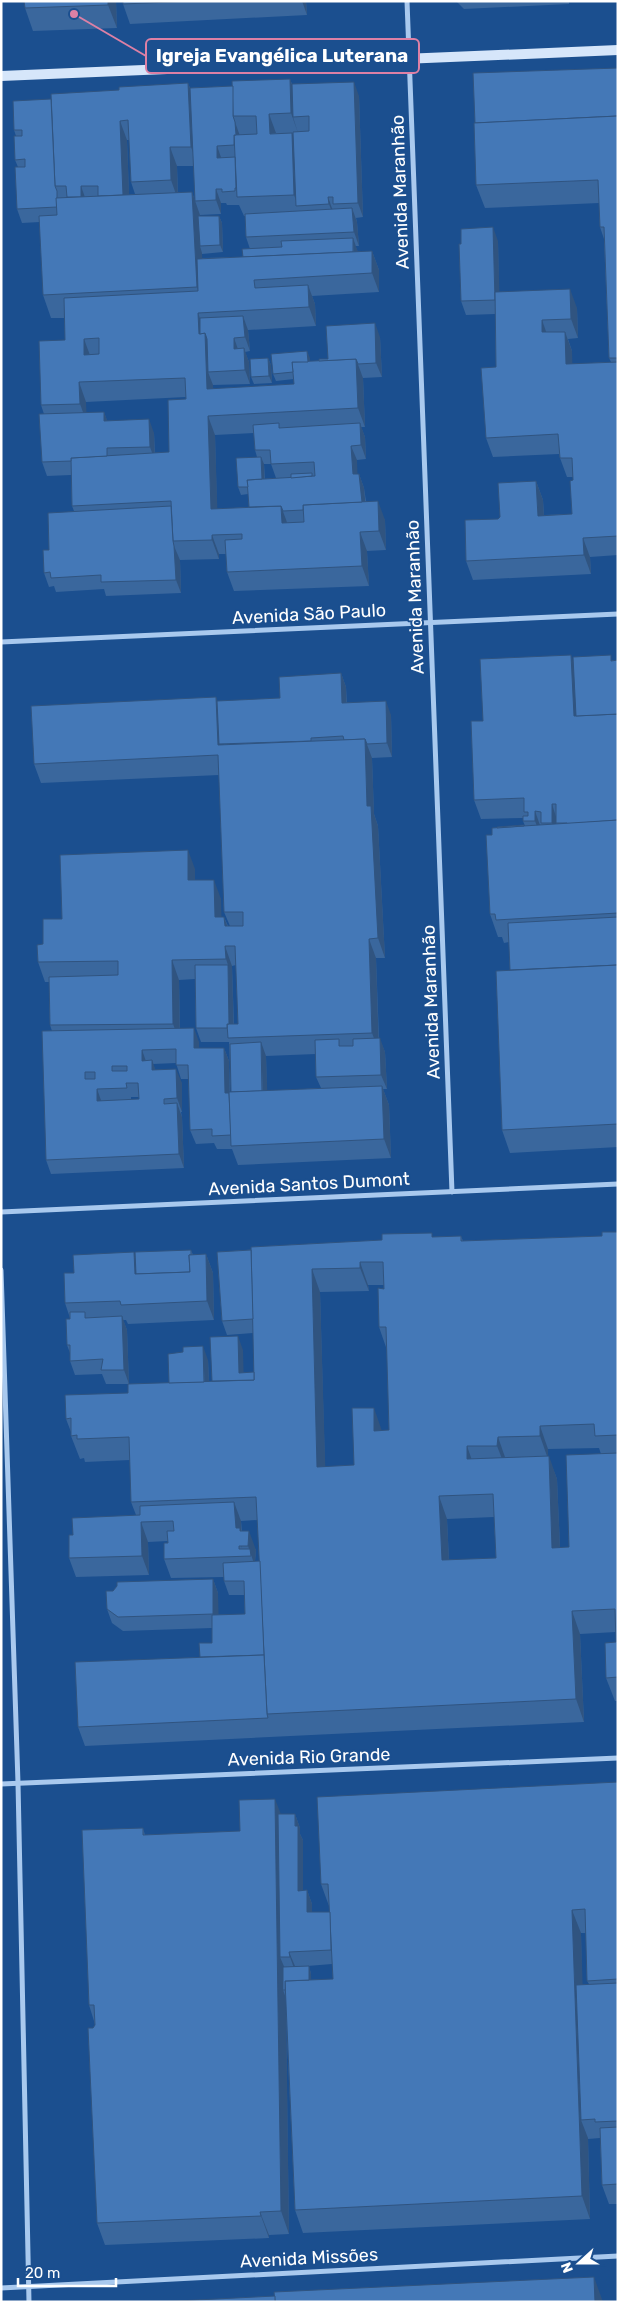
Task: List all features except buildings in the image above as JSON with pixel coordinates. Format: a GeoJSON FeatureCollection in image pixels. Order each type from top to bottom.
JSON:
{"type":"FeatureCollection","features":[{"type":"Feature","properties":{"kind":"street","name":"Avenida Maranhão"},"geometry":{"type":"LineString","coordinates":[[407,1],[452,1192]]}},
{"type":"Feature","properties":{"kind":"street"},"geometry":{"type":"LineString","coordinates":[[1,76],[618,50]]}},
{"type":"Feature","properties":{"kind":"street","name":"Avenida São Paulo"},"geometry":{"type":"LineString","coordinates":[[1,642],[618,614]]}},
{"type":"Feature","properties":{"kind":"street","name":"Avenida Santos Dumont"},"geometry":{"type":"LineString","coordinates":[[1,1212],[618,1184]]}},
{"type":"Feature","properties":{"kind":"street"},"geometry":{"type":"LineString","coordinates":[[1,1270],[18,1783],[29,2302]]}},
{"type":"Feature","properties":{"kind":"street","name":"Avenida Rio Grande"},"geometry":{"type":"LineString","coordinates":[[1,1784],[618,1758]]}},
{"type":"Feature","properties":{"kind":"street","name":"Avenida Missões"},"geometry":{"type":"LineString","coordinates":[[1,2288],[618,2256]]}},
{"type":"Feature","properties":{"kind":"place","name":"Igreja Evangélica Luterana"},"geometry":{"type":"Point","coordinates":[74,14]}}]}
